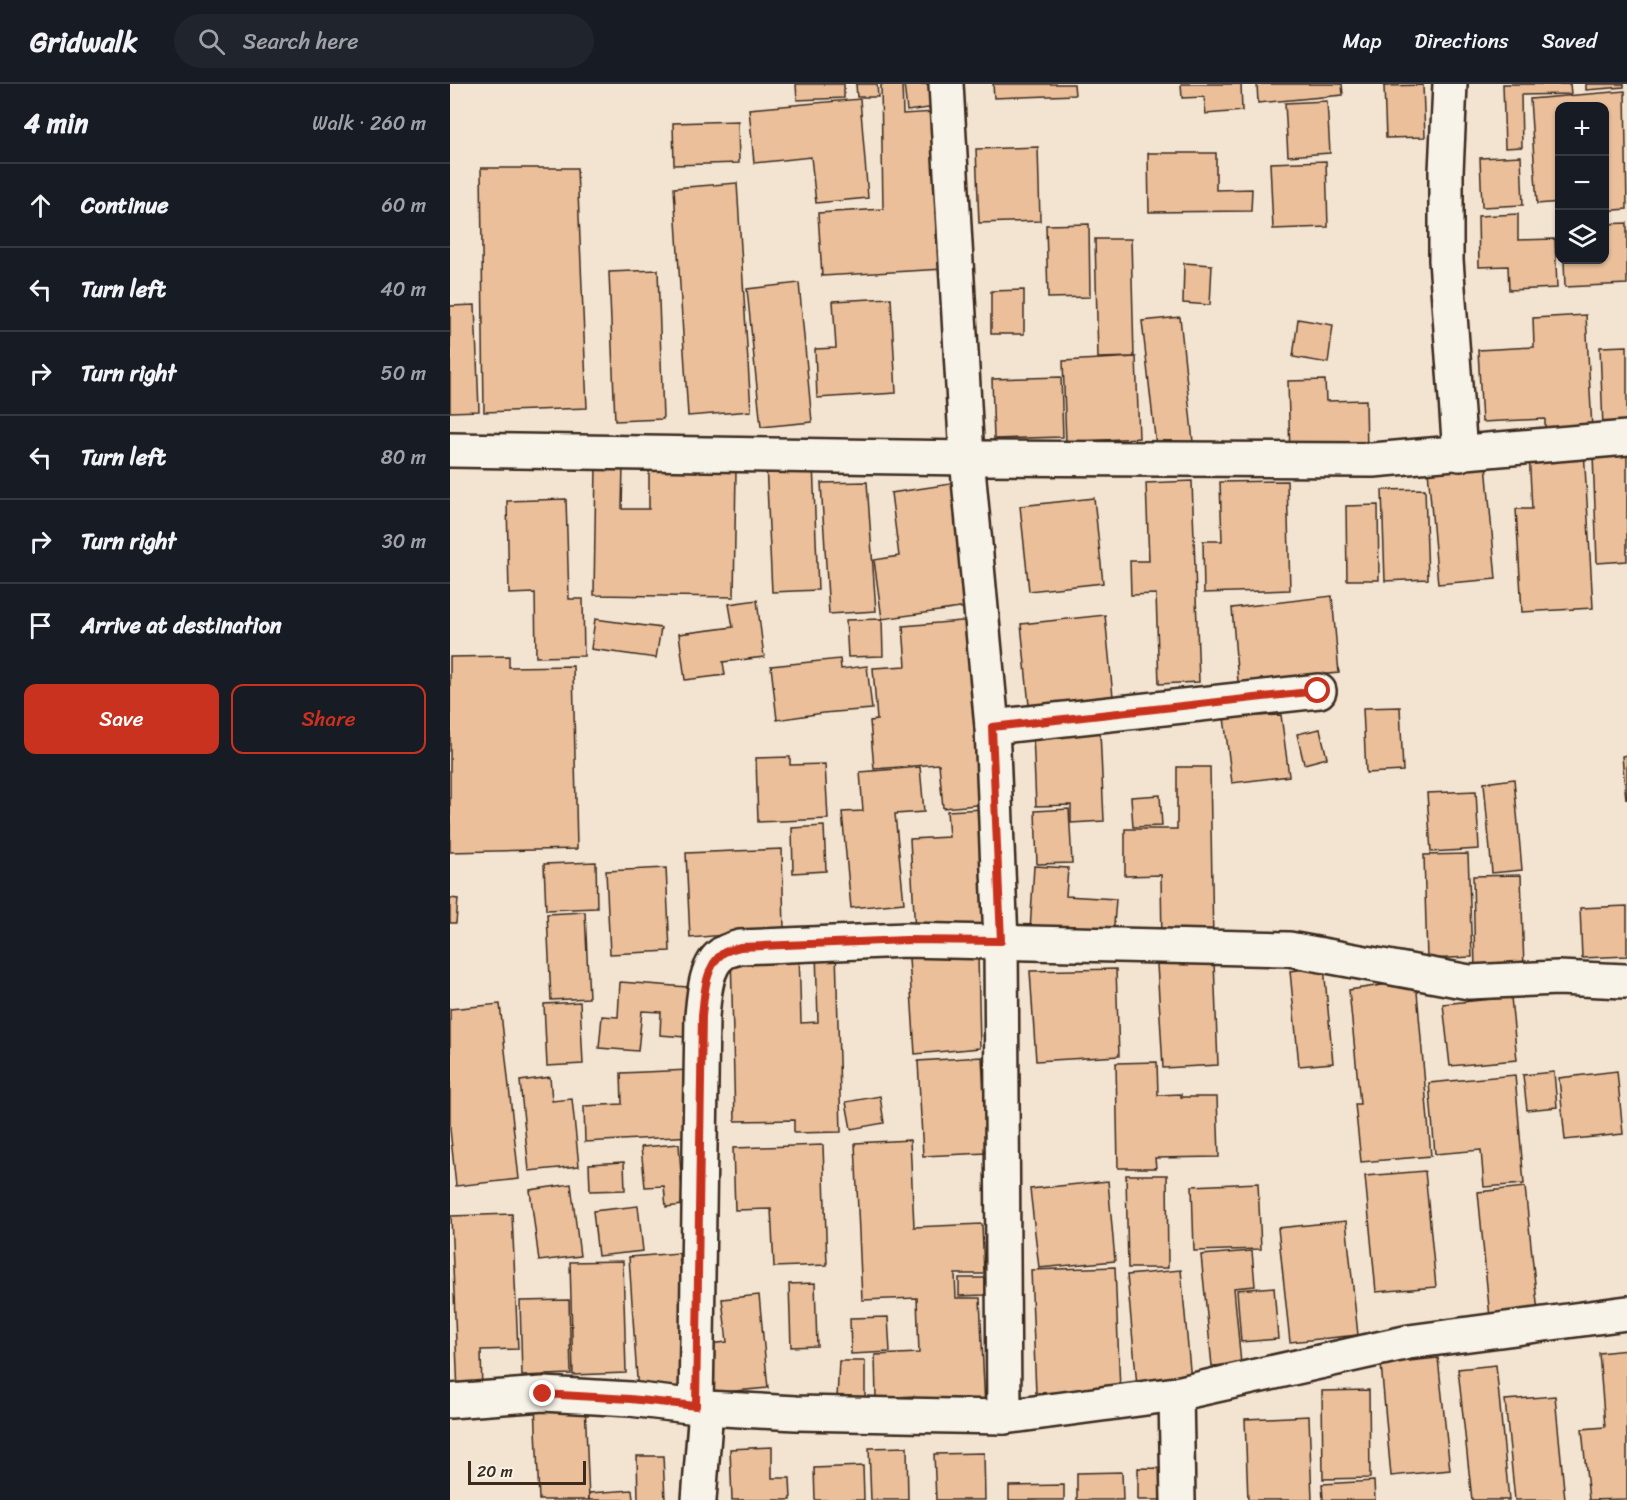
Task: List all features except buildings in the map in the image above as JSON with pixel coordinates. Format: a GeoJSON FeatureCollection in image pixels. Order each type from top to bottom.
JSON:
{"type":"FeatureCollection","features":[{"type":"Feature","properties":{"kind":"street"},"geometry":{"type":"LineString","coordinates":[[946,84],[967,458],[992,727],[1001,941],[1004,1417]]}},
{"type":"Feature","properties":{"kind":"street"},"geometry":{"type":"LineString","coordinates":[[1450,84],[1446,172],[1446,260],[1460,454]]}},
{"type":"Feature","properties":{"kind":"street"},"geometry":{"type":"LineString","coordinates":[[450,450],[967,458],[1373,460],[1627,438]]}},
{"type":"Feature","properties":{"kind":"street"},"geometry":{"type":"LineString","coordinates":[[992,727],[1318,691]]}},
{"type":"Feature","properties":{"kind":"street"},"geometry":{"type":"LineString","coordinates":[[699,1500],[702,1016],[706,983],[716,960],[723,952],[740,947],[906,940],[1288,949],[1469,982],[1558,978],[1625,981]]}},
{"type":"Feature","properties":{"kind":"street"},"geometry":{"type":"LineString","coordinates":[[450,1401],[543,1394],[796,1413],[1004,1417],[1176,1394],[1409,1342],[1627,1313]]}},
{"type":"Feature","properties":{"kind":"street"},"geometry":{"type":"LineString","coordinates":[[1176,1394],[1178,1500]]}},
{"type":"Feature","properties":{"kind":"route"},"geometry":{"type":"LineString","coordinates":[[543,1394],[597,1396],[696,1406],[702,1016],[706,983],[716,960],[723,952],[740,947],[906,940],[1001,941],[992,727],[1318,691]]}}]}
